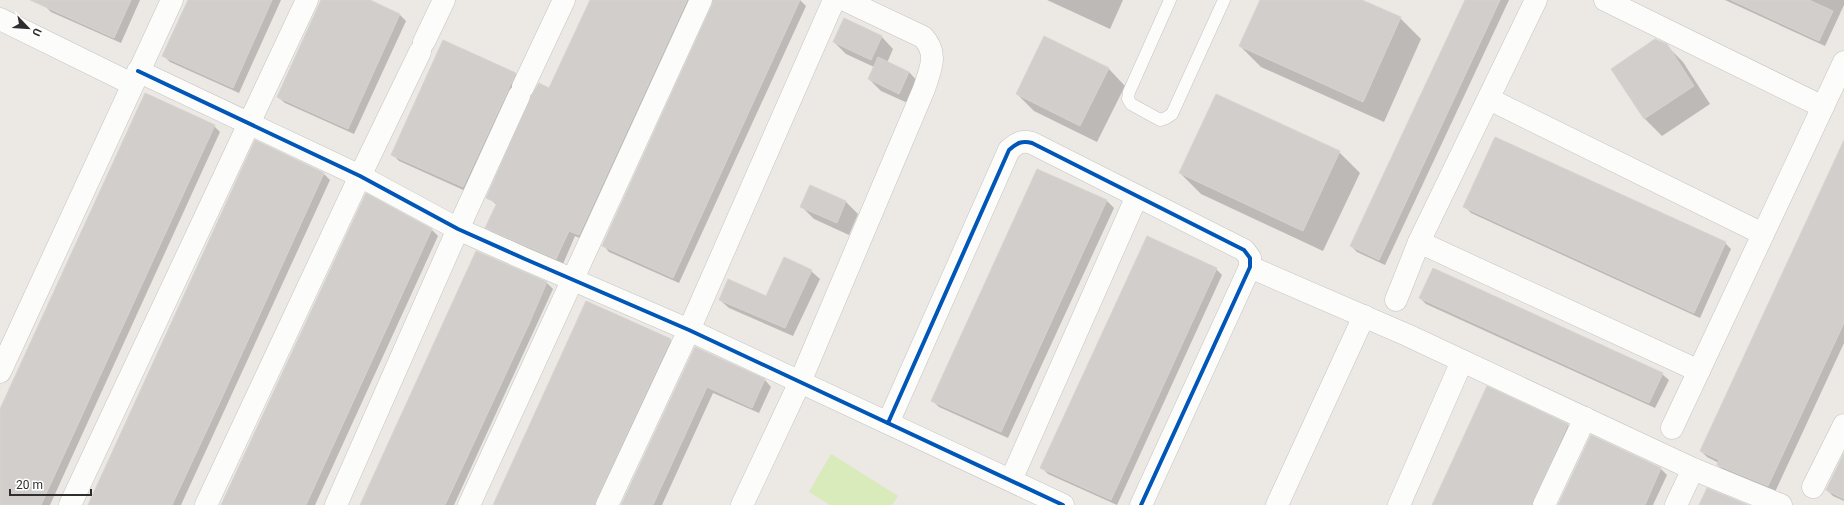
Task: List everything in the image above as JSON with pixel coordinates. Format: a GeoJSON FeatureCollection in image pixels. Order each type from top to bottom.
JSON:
{"type":"FeatureCollection","features":[{"type":"Feature","properties":{"kind":"street"},"geometry":{"type":"LineString","coordinates":[[0,372],[135,77],[172,0]]}},
{"type":"Feature","properties":{"kind":"street"},"geometry":{"type":"LineString","coordinates":[[70,505],[307,0]]}},
{"type":"Feature","properties":{"kind":"street"},"geometry":{"type":"LineString","coordinates":[[206,505],[444,0]]}},
{"type":"Feature","properties":{"kind":"street"},"geometry":{"type":"LineString","coordinates":[[336,505],[458,229],[564,0]]}},
{"type":"Feature","properties":{"kind":"street"},"geometry":{"type":"LineString","coordinates":[[470,505],[701,0]]}},
{"type":"Feature","properties":{"kind":"street"},"geometry":{"type":"LineString","coordinates":[[607,505],[689,330],[834,0]]}},
{"type":"Feature","properties":{"kind":"street"},"geometry":{"type":"LineString","coordinates":[[742,505],[800,382],[924,89],[933,62],[929,44],[923,37],[845,0]]}},
{"type":"Feature","properties":{"kind":"street"},"geometry":{"type":"LineString","coordinates":[[1396,300],[1419,242],[1536,0]]}},
{"type":"Feature","properties":{"kind":"street"},"geometry":{"type":"LineString","coordinates":[[1605,0],[1823,107]]}},
{"type":"Feature","properties":{"kind":"street"},"geometry":{"type":"LineString","coordinates":[[0,19],[135,77],[249,123],[360,176],[458,229],[689,330],[1063,505]]}},
{"type":"Feature","properties":{"kind":"street"},"geometry":{"type":"LineString","coordinates":[[1672,428],[1844,62]]}},
{"type":"Feature","properties":{"kind":"street"},"geometry":{"type":"LineString","coordinates":[[1489,99],[1763,234]]}},
{"type":"Feature","properties":{"kind":"street"},"geometry":{"type":"LineString","coordinates":[[888,423],[1009,150],[1018,142],[1024,140],[1244,250],[1250,258],[1250,267],[1141,505]]}},
{"type":"Feature","properties":{"kind":"street"},"geometry":{"type":"LineString","coordinates":[[1011,480],[1137,196]]}},
{"type":"Feature","properties":{"kind":"street"},"geometry":{"type":"LineString","coordinates":[[1419,242],[1699,371]]}},
{"type":"Feature","properties":{"kind":"street"},"geometry":{"type":"LineString","coordinates":[[1250,267],[1364,316],[1693,469],[1781,505]]}},
{"type":"Feature","properties":{"kind":"street"},"geometry":{"type":"LineString","coordinates":[[1277,505],[1364,316]]}},
{"type":"Feature","properties":{"kind":"street"},"geometry":{"type":"LineString","coordinates":[[1398,505],[1462,361]]}},
{"type":"Feature","properties":{"kind":"street"},"geometry":{"type":"LineString","coordinates":[[1544,505],[1585,418]]}},
{"type":"Feature","properties":{"kind":"street"},"geometry":{"type":"LineString","coordinates":[[1813,487],[1843,431]]}},
{"type":"Feature","properties":{"kind":"street"},"geometry":{"type":"LineString","coordinates":[[1676,505],[1693,469]]}},
{"type":"Feature","properties":{"kind":"lane"},"geometry":{"type":"LineString","coordinates":[[1170,0],[1129,92],[1128,99],[1131,104],[1160,120],[1172,114],[1224,0]]}},
{"type":"Feature","properties":{"kind":"green space"},"geometry":{"type":"Polygon","coordinates":[[[831,454],[898,496],[892,505],[830,505],[809,492],[831,454]]]}},
{"type":"Feature","properties":{"kind":"building"},"geometry":{"type":"Polygon","coordinates":[[[30,0],[131,0],[114,38],[30,0]]]}},
{"type":"Feature","properties":{"kind":"building"},"geometry":{"type":"Polygon","coordinates":[[[188,0],[272,0],[233,88],[162,56],[188,0]]]}},
{"type":"Feature","properties":{"kind":"building"},"geometry":{"type":"Polygon","coordinates":[[[321,0],[370,0],[400,14],[348,129],[277,97],[321,0]]]}},
{"type":"Feature","properties":{"kind":"building"},"geometry":{"type":"Polygon","coordinates":[[[590,0],[687,0],[579,235],[569,231],[556,259],[485,228],[497,203],[486,198],[531,96],[539,83],[549,88],[590,0]]]}},
{"type":"Feature","properties":{"kind":"building"},"geometry":{"type":"Polygon","coordinates":[[[713,0],[800,0],[673,278],[602,246],[713,0]]]}},
{"type":"Feature","properties":{"kind":"building"},"geometry":{"type":"Polygon","coordinates":[[[1260,0],[1362,0],[1401,17],[1363,102],[1239,46],[1260,0]]]}},
{"type":"Feature","properties":{"kind":"building"},"geometry":{"type":"Polygon","coordinates":[[[1465,0],[1500,0],[1379,260],[1350,246],[1465,0]]]}},
{"type":"Feature","properties":{"kind":"building"},"geometry":{"type":"Polygon","coordinates":[[[1731,0],[1809,0],[1833,11],[1819,41],[1731,0]]]}},
{"type":"Feature","properties":{"kind":"building"},"geometry":{"type":"Polygon","coordinates":[[[844,18],[882,36],[871,60],[833,42],[844,18]]]}},
{"type":"Feature","properties":{"kind":"building"},"geometry":{"type":"Polygon","coordinates":[[[1044,36],[1109,68],[1080,126],[1016,94],[1044,36]]]}},
{"type":"Feature","properties":{"kind":"building"},"geometry":{"type":"Polygon","coordinates":[[[1655,39],[1667,44],[1694,86],[1644,119],[1611,69],[1655,39]]]}},
{"type":"Feature","properties":{"kind":"building"},"geometry":{"type":"Polygon","coordinates":[[[443,40],[516,73],[463,187],[391,155],[443,40]]]}},
{"type":"Feature","properties":{"kind":"building"},"geometry":{"type":"Polygon","coordinates":[[[878,57],[909,72],[899,94],[868,79],[878,57]]]}},
{"type":"Feature","properties":{"kind":"building"},"geometry":{"type":"Polygon","coordinates":[[[145,93],[215,125],[41,505],[0,505],[0,409],[145,93]]]}},
{"type":"Feature","properties":{"kind":"building"},"geometry":{"type":"Polygon","coordinates":[[[1216,94],[1340,151],[1303,231],[1179,173],[1216,94]]]}},
{"type":"Feature","properties":{"kind":"building"},"geometry":{"type":"Polygon","coordinates":[[[1495,137],[1726,242],[1694,313],[1463,207],[1495,137]]]}},
{"type":"Feature","properties":{"kind":"building"},"geometry":{"type":"Polygon","coordinates":[[[255,140],[324,173],[220,402],[172,505],[88,505],[255,140]]]}},
{"type":"Feature","properties":{"kind":"building"},"geometry":{"type":"Polygon","coordinates":[[[1844,140],[1844,323],[1768,486],[1717,465],[1719,460],[1700,451],[1844,140]]]}},
{"type":"Feature","properties":{"kind":"building"},"geometry":{"type":"Polygon","coordinates":[[[1037,169],[1107,200],[1001,432],[931,401],[1037,169]]]}},
{"type":"Feature","properties":{"kind":"building"},"geometry":{"type":"Polygon","coordinates":[[[810,185],[846,201],[837,223],[800,207],[810,185]]]}},
{"type":"Feature","properties":{"kind":"building"},"geometry":{"type":"Polygon","coordinates":[[[366,193],[432,229],[306,505],[221,505],[366,193]]]}},
{"type":"Feature","properties":{"kind":"building"},"geometry":{"type":"Polygon","coordinates":[[[1147,236],[1217,268],[1111,500],[1040,468],[1147,236]]]}},
{"type":"Feature","properties":{"kind":"building"},"geometry":{"type":"Polygon","coordinates":[[[476,251],[547,282],[529,324],[445,505],[360,505],[476,251]]]}},
{"type":"Feature","properties":{"kind":"building"},"geometry":{"type":"Polygon","coordinates":[[[784,257],[812,270],[785,328],[719,300],[728,279],[766,296],[784,257]]]}},
{"type":"Feature","properties":{"kind":"building"},"geometry":{"type":"Polygon","coordinates":[[[1433,268],[1663,373],[1649,403],[1419,298],[1433,268]]]}},
{"type":"Feature","properties":{"kind":"building"},"geometry":{"type":"Polygon","coordinates":[[[586,301],[671,339],[595,505],[493,505],[586,301]]]}},
{"type":"Feature","properties":{"kind":"building"},"geometry":{"type":"Polygon","coordinates":[[[695,347],[765,379],[752,408],[707,387],[653,505],[621,505],[695,347]]]}},
{"type":"Feature","properties":{"kind":"building"},"geometry":{"type":"Polygon","coordinates":[[[1487,386],[1568,424],[1532,505],[1432,505],[1487,386]]]}},
{"type":"Feature","properties":{"kind":"building"},"geometry":{"type":"Polygon","coordinates":[[[1591,435],[1661,468],[1645,505],[1558,505],[1591,435]]]}},
{"type":"Feature","properties":{"kind":"building"},"geometry":{"type":"Polygon","coordinates":[[[1844,453],[1844,499],[1826,490],[1844,453]]]}},
{"type":"Feature","properties":{"kind":"building"},"geometry":{"type":"Polygon","coordinates":[[[1707,488],[1748,505],[1699,505],[1707,488]]]}},
{"type":"Feature","properties":{"kind":"cycle path"},"geometry":{"type":"LineString","coordinates":[[138,71],[360,176],[458,229],[689,330],[1063,505]]}},
{"type":"Feature","properties":{"kind":"cycle path"},"geometry":{"type":"LineString","coordinates":[[888,423],[1009,150],[1020,143],[1032,143],[1244,250],[1250,258],[1250,267],[1141,505]]}}]}
